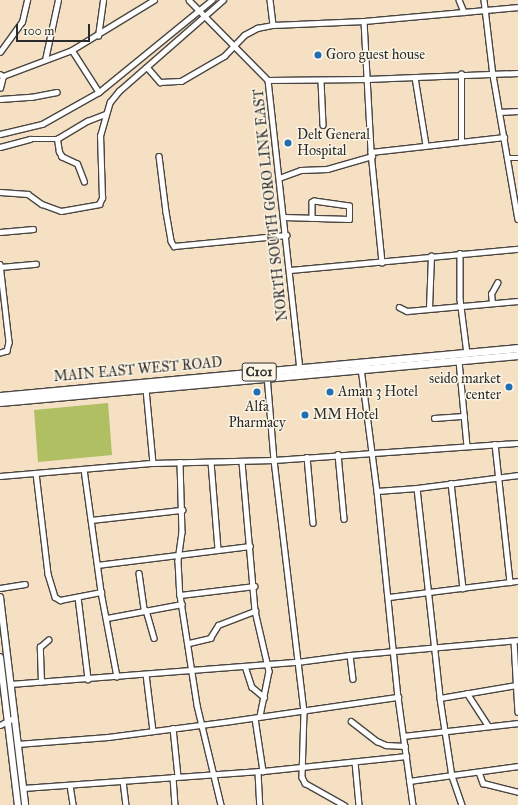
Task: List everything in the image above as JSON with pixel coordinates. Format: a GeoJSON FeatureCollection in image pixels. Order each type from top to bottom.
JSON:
{"type":"FeatureCollection","features":[{"type":"Feature","properties":{"kind":"main road","name":"MAIN EAST WEST ROAD"},"geometry":{"type":"LineString","coordinates":[[0,402],[12,398],[445,359],[467,354],[518,348]]}},
{"type":"Feature","properties":{"kind":"main road","name":"MAIN EAST WEST ROAD"},"geometry":{"type":"LineString","coordinates":[[445,359],[459,361],[518,355]]}},
{"type":"Feature","properties":{"kind":"main road","name":"MAIN EAST WEST ROAD"},"geometry":{"type":"LineString","coordinates":[[122,389],[146,389],[156,385]]}},
{"type":"Feature","properties":{"kind":"main road","name":"MAIN EAST WEST ROAD"},"geometry":{"type":"LineString","coordinates":[[0,396],[12,398]]}},
{"type":"Feature","properties":{"kind":"main road"},"geometry":{"type":"LineString","coordinates":[[0,597],[10,684],[11,720],[18,805]]}},
{"type":"Feature","properties":{"kind":"main road"},"geometry":{"type":"LineString","coordinates":[[0,657],[11,720],[17,744],[25,805]]}},
{"type":"Feature","properties":{"kind":"street"},"geometry":{"type":"LineString","coordinates":[[0,52],[22,22],[27,0]]}},
{"type":"Feature","properties":{"kind":"street"},"geometry":{"type":"LineString","coordinates":[[45,60],[58,0]]}},
{"type":"Feature","properties":{"kind":"street"},"geometry":{"type":"LineString","coordinates":[[98,36],[103,0]]}},
{"type":"Feature","properties":{"kind":"street"},"geometry":{"type":"LineString","coordinates":[[0,88],[1,75],[72,50],[98,36],[154,0]]}},
{"type":"Feature","properties":{"kind":"street","name":"NORTH SOUTH GORO LINK EAST"},"geometry":{"type":"LineString","coordinates":[[189,0],[236,44],[268,80],[300,372]]}},
{"type":"Feature","properties":{"kind":"street"},"geometry":{"type":"LineString","coordinates":[[0,134],[42,124],[98,92],[212,0]]}},
{"type":"Feature","properties":{"kind":"street"},"geometry":{"type":"LineString","coordinates":[[0,192],[28,194],[47,207],[61,211],[99,204],[102,198],[100,136],[105,114],[119,91],[223,0]]}},
{"type":"Feature","properties":{"kind":"street"},"geometry":{"type":"LineString","coordinates":[[270,0],[273,26]]}},
{"type":"Feature","properties":{"kind":"street"},"geometry":{"type":"LineString","coordinates":[[459,0],[464,12]]}},
{"type":"Feature","properties":{"kind":"street"},"geometry":{"type":"LineString","coordinates":[[484,0],[493,75],[509,158],[518,219]]}},
{"type":"Feature","properties":{"kind":"street"},"geometry":{"type":"LineString","coordinates":[[147,67],[160,82],[181,81],[224,56],[248,32],[273,26],[364,21],[518,7]]}},
{"type":"Feature","properties":{"kind":"street"},"geometry":{"type":"LineString","coordinates":[[364,21],[372,154],[382,262]]}},
{"type":"Feature","properties":{"kind":"street"},"geometry":{"type":"LineString","coordinates":[[72,50],[98,92]]}},
{"type":"Feature","properties":{"kind":"street"},"geometry":{"type":"LineString","coordinates":[[268,80],[367,80],[461,74],[493,75],[518,73]]}},
{"type":"Feature","properties":{"kind":"street"},"geometry":{"type":"LineString","coordinates":[[461,74],[461,141]]}},
{"type":"Feature","properties":{"kind":"street"},"geometry":{"type":"LineString","coordinates":[[415,77],[426,145]]}},
{"type":"Feature","properties":{"kind":"street"},"geometry":{"type":"LineString","coordinates":[[321,81],[324,125]]}},
{"type":"Feature","properties":{"kind":"street"},"geometry":{"type":"LineString","coordinates":[[0,99],[56,92]]}},
{"type":"Feature","properties":{"kind":"street"},"geometry":{"type":"LineString","coordinates":[[499,112],[518,111]]}},
{"type":"Feature","properties":{"kind":"street"},"geometry":{"type":"LineString","coordinates":[[0,147],[30,139],[57,138],[80,124],[105,114]]}},
{"type":"Feature","properties":{"kind":"street"},"geometry":{"type":"LineString","coordinates":[[279,178],[301,170],[327,169],[372,154],[426,145],[504,137]]}},
{"type":"Feature","properties":{"kind":"street"},"geometry":{"type":"LineString","coordinates":[[57,138],[59,152],[62,157],[78,165],[84,182]]}},
{"type":"Feature","properties":{"kind":"street"},"geometry":{"type":"LineString","coordinates":[[160,156],[166,212],[171,241],[174,246],[286,235]]}},
{"type":"Feature","properties":{"kind":"street"},"geometry":{"type":"LineString","coordinates":[[509,158],[518,158]]}},
{"type":"Feature","properties":{"kind":"street"},"geometry":{"type":"LineString","coordinates":[[284,217],[312,218],[350,219],[349,206],[314,201],[312,202],[312,218]]}},
{"type":"Feature","properties":{"kind":"street"},"geometry":{"type":"LineString","coordinates":[[0,232],[33,229]]}},
{"type":"Feature","properties":{"kind":"street"},"geometry":{"type":"LineString","coordinates":[[290,270],[460,253],[518,249]]}},
{"type":"Feature","properties":{"kind":"street"},"geometry":{"type":"LineString","coordinates":[[460,253],[461,305],[465,325],[467,354]]}},
{"type":"Feature","properties":{"kind":"street"},"geometry":{"type":"LineString","coordinates":[[429,308],[432,256]]}},
{"type":"Feature","properties":{"kind":"street"},"geometry":{"type":"LineString","coordinates":[[0,353],[7,351],[9,342],[0,266],[36,264]]}},
{"type":"Feature","properties":{"kind":"street"},"geometry":{"type":"LineString","coordinates":[[492,303],[491,294],[497,283]]}},
{"type":"Feature","properties":{"kind":"street"},"geometry":{"type":"LineString","coordinates":[[398,307],[407,311],[518,301]]}},
{"type":"Feature","properties":{"kind":"street"},"geometry":{"type":"LineString","coordinates":[[459,361],[467,446]]}},
{"type":"Feature","properties":{"kind":"street"},"geometry":{"type":"LineString","coordinates":[[361,367],[389,597],[398,697],[413,805]]}},
{"type":"Feature","properties":{"kind":"street"},"geometry":{"type":"LineString","coordinates":[[268,375],[274,460],[304,712],[301,768],[302,777],[305,783],[344,805]]}},
{"type":"Feature","properties":{"kind":"street"},"geometry":{"type":"LineString","coordinates":[[146,389],[153,463]]}},
{"type":"Feature","properties":{"kind":"street"},"geometry":{"type":"LineString","coordinates":[[434,418],[464,416]]}},
{"type":"Feature","properties":{"kind":"street"},"geometry":{"type":"LineString","coordinates":[[0,476],[153,463],[242,462],[338,454],[518,443]]}},
{"type":"Feature","properties":{"kind":"street"},"geometry":{"type":"LineString","coordinates":[[495,444],[496,476],[510,582]]}},
{"type":"Feature","properties":{"kind":"street"},"geometry":{"type":"LineString","coordinates":[[338,454],[344,519]]}},
{"type":"Feature","properties":{"kind":"street"},"geometry":{"type":"LineString","coordinates":[[307,457],[313,523]]}},
{"type":"Feature","properties":{"kind":"street"},"geometry":{"type":"LineString","coordinates":[[180,462],[182,510],[179,553],[180,595],[202,724],[215,773],[221,805]]}},
{"type":"Feature","properties":{"kind":"street"},"geometry":{"type":"LineString","coordinates":[[211,462],[218,549]]}},
{"type":"Feature","properties":{"kind":"street"},"geometry":{"type":"LineString","coordinates":[[242,462],[255,611],[268,664],[268,681],[258,717],[260,805]]}},
{"type":"Feature","properties":{"kind":"street"},"geometry":{"type":"LineString","coordinates":[[84,469],[101,592],[118,677]]}},
{"type":"Feature","properties":{"kind":"street"},"geometry":{"type":"LineString","coordinates":[[36,473],[48,574],[53,593],[58,600],[101,592]]}},
{"type":"Feature","properties":{"kind":"street"},"geometry":{"type":"LineString","coordinates":[[377,491],[417,488],[496,476],[518,475]]}},
{"type":"Feature","properties":{"kind":"street"},"geometry":{"type":"LineString","coordinates":[[451,483],[463,588]]}},
{"type":"Feature","properties":{"kind":"street"},"geometry":{"type":"LineString","coordinates":[[417,488],[440,698],[452,776],[462,805]]}},
{"type":"Feature","properties":{"kind":"street"},"geometry":{"type":"LineString","coordinates":[[91,520],[182,510]]}},
{"type":"Feature","properties":{"kind":"street"},"geometry":{"type":"LineString","coordinates":[[97,565],[179,553],[250,546]]}},
{"type":"Feature","properties":{"kind":"street"},"geometry":{"type":"LineString","coordinates":[[139,573],[145,610],[154,638]]}},
{"type":"Feature","properties":{"kind":"street"},"geometry":{"type":"LineString","coordinates":[[389,597],[518,581]]}},
{"type":"Feature","properties":{"kind":"street"},"geometry":{"type":"LineString","coordinates":[[0,588],[25,584]]}},
{"type":"Feature","properties":{"kind":"street"},"geometry":{"type":"LineString","coordinates":[[180,595],[254,586]]}},
{"type":"Feature","properties":{"kind":"street"},"geometry":{"type":"LineString","coordinates":[[78,597],[88,679]]}},
{"type":"Feature","properties":{"kind":"street"},"geometry":{"type":"LineString","coordinates":[[106,618],[182,604]]}},
{"type":"Feature","properties":{"kind":"street"},"geometry":{"type":"LineString","coordinates":[[189,643],[210,638],[218,625],[255,611]]}},
{"type":"Feature","properties":{"kind":"street"},"geometry":{"type":"LineString","coordinates":[[42,682],[40,647],[48,640]]}},
{"type":"Feature","properties":{"kind":"street"},"geometry":{"type":"LineString","coordinates":[[10,684],[118,677],[192,669],[298,662],[394,650],[516,641],[516,685],[518,712]]}},
{"type":"Feature","properties":{"kind":"street"},"geometry":{"type":"LineString","coordinates":[[350,655],[353,679]]}},
{"type":"Feature","properties":{"kind":"street"},"geometry":{"type":"LineString","coordinates":[[245,666],[252,687],[264,698]]}},
{"type":"Feature","properties":{"kind":"street"},"geometry":{"type":"LineString","coordinates":[[146,674],[153,731]]}},
{"type":"Feature","properties":{"kind":"street"},"geometry":{"type":"LineString","coordinates":[[440,698],[467,692],[516,685]]}},
{"type":"Feature","properties":{"kind":"street"},"geometry":{"type":"LineString","coordinates":[[467,692],[488,725]]}},
{"type":"Feature","properties":{"kind":"street"},"geometry":{"type":"LineString","coordinates":[[17,744],[153,731],[304,712],[398,697]]}},
{"type":"Feature","properties":{"kind":"street"},"geometry":{"type":"LineString","coordinates":[[0,725],[11,720]]}},
{"type":"Feature","properties":{"kind":"street"},"geometry":{"type":"LineString","coordinates":[[351,721],[377,741],[405,746]]}},
{"type":"Feature","properties":{"kind":"street"},"geometry":{"type":"LineString","coordinates":[[403,736],[488,725],[518,723]]}},
{"type":"Feature","properties":{"kind":"street"},"geometry":{"type":"LineString","coordinates":[[173,728],[176,776],[175,805]]}},
{"type":"Feature","properties":{"kind":"street"},"geometry":{"type":"LineString","coordinates":[[23,788],[301,768],[406,756]]}},
{"type":"Feature","properties":{"kind":"street"},"geometry":{"type":"LineString","coordinates":[[355,762],[359,805]]}},
{"type":"Feature","properties":{"kind":"street"},"geometry":{"type":"LineString","coordinates":[[409,781],[518,766]]}},
{"type":"Feature","properties":{"kind":"street"},"geometry":{"type":"LineString","coordinates":[[479,772],[483,782],[518,792]]}},
{"type":"Feature","properties":{"kind":"street"},"geometry":{"type":"LineString","coordinates":[[123,781],[126,805]]}},
{"type":"Feature","properties":{"kind":"street"},"geometry":{"type":"LineString","coordinates":[[70,785],[73,805]]}},
{"type":"Feature","properties":{"kind":"green space"},"geometry":{"type":"Polygon","coordinates":[[[108,403],[112,455],[38,462],[34,410],[108,403]]]}},
{"type":"Feature","properties":{"kind":"place","name":"Goro guest house"},"geometry":{"type":"Point","coordinates":[318,55]}},
{"type":"Feature","properties":{"kind":"place","name":"Delt General Hospital"},"geometry":{"type":"Point","coordinates":[288,143]}},
{"type":"Feature","properties":{"kind":"place","name":"seido market center"},"geometry":{"type":"Point","coordinates":[509,387]}},
{"type":"Feature","properties":{"kind":"place","name":"Alfa Pharmacy"},"geometry":{"type":"Point","coordinates":[257,392]}},
{"type":"Feature","properties":{"kind":"place","name":"Aman 3 Hotel"},"geometry":{"type":"Point","coordinates":[330,392]}},
{"type":"Feature","properties":{"kind":"place","name":"MM Hotel"},"geometry":{"type":"Point","coordinates":[305,415]}}]}
